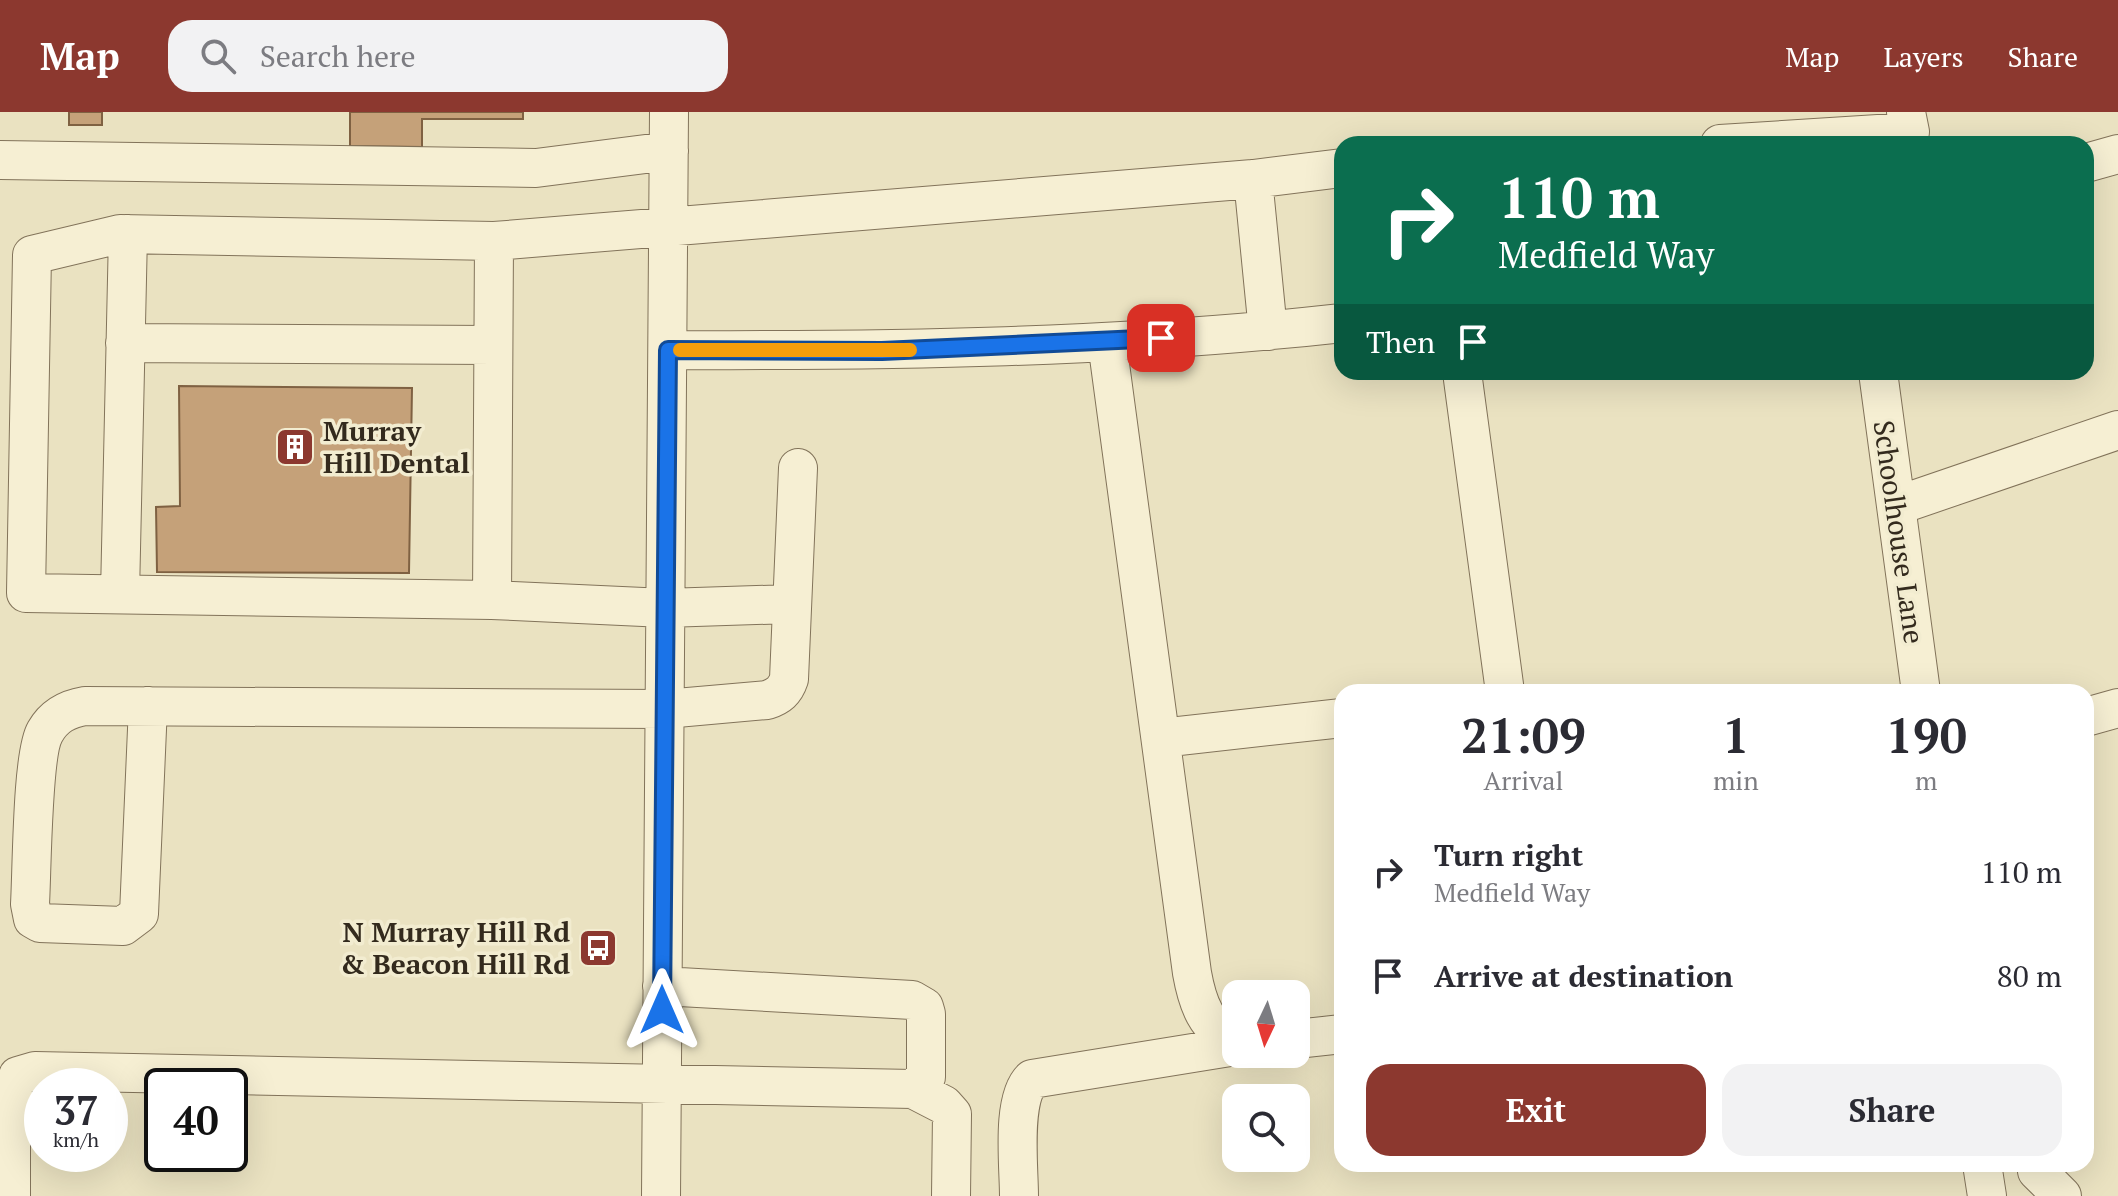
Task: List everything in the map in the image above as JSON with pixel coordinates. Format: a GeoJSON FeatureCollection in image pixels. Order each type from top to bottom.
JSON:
{"type":"FeatureCollection","features":[{"type":"Feature","properties":{"kind":"street"},"geometry":{"type":"LineString","coordinates":[[661,1196],[669,112]]}},
{"type":"Feature","properties":{"kind":"street"},"geometry":{"type":"LineString","coordinates":[[1821,136],[1910,129]]}},
{"type":"Feature","properties":{"kind":"street"},"geometry":{"type":"LineString","coordinates":[[0,160],[536,168],[669,151]]}},
{"type":"Feature","properties":{"kind":"street"},"geometry":{"type":"LineString","coordinates":[[2094,161],[2118,154]]}},
{"type":"Feature","properties":{"kind":"street"},"geometry":{"type":"LineString","coordinates":[[791,604],[665,608],[492,600],[26,593],[32,255],[128,234],[494,241],[1253,179],[1334,169]]}},
{"type":"Feature","properties":{"kind":"street"},"geometry":{"type":"LineString","coordinates":[[1253,179],[1268,331]]}},
{"type":"Feature","properties":{"kind":"street"},"geometry":{"type":"LineString","coordinates":[[120,594],[128,234]]}},
{"type":"Feature","properties":{"kind":"street"},"geometry":{"type":"LineString","coordinates":[[492,600],[494,241]]}},
{"type":"Feature","properties":{"kind":"street"},"geometry":{"type":"LineString","coordinates":[[668,350],[882,351],[1107,342],[1334,324]]}},
{"type":"Feature","properties":{"kind":"street"},"geometry":{"type":"LineString","coordinates":[[1107,342],[1197,1000],[1209,1022],[1222,1033]]}},
{"type":"Feature","properties":{"kind":"street"},"geometry":{"type":"LineString","coordinates":[[125,343],[493,345]]}},
{"type":"Feature","properties":{"kind":"street"},"geometry":{"type":"LineString","coordinates":[[1463,380],[1504,684]]}},
{"type":"Feature","properties":{"kind":"street","name":"Schoolhouse Lane"},"geometry":{"type":"LineString","coordinates":[[1879,380],[1920,684]]}},
{"type":"Feature","properties":{"kind":"street"},"geometry":{"type":"LineString","coordinates":[[1896,506],[2118,430]]}},
{"type":"Feature","properties":{"kind":"street"},"geometry":{"type":"LineString","coordinates":[[148,706],[139,914],[123,926],[40,923],[33,919],[30,904],[39,745],[57,716],[72,708],[148,706],[665,709],[777,697],[786,689],[789,679],[798,468]]}},
{"type":"Feature","properties":{"kind":"street"},"geometry":{"type":"LineString","coordinates":[[2094,715],[2118,708]]}},
{"type":"Feature","properties":{"kind":"street"},"geometry":{"type":"LineString","coordinates":[[1161,738],[1334,719]]}},
{"type":"Feature","properties":{"kind":"street"},"geometry":{"type":"LineString","coordinates":[[662,986],[912,1000],[924,1007],[926,1014],[927,1072],[923,1082],[913,1089]]}},
{"type":"Feature","properties":{"kind":"street"},"geometry":{"type":"LineString","coordinates":[[1310,1037],[1334,1035]]}},
{"type":"Feature","properties":{"kind":"street"},"geometry":{"type":"LineString","coordinates":[[1019,1196],[1019,1110],[1025,1086],[1032,1079],[1222,1048]]}},
{"type":"Feature","properties":{"kind":"street"},"geometry":{"type":"LineString","coordinates":[[11,1196],[11,1096],[18,1076],[26,1072],[913,1089],[944,1105],[952,1114],[951,1196]]}},
{"type":"Feature","properties":{"kind":"street"},"geometry":{"type":"LineString","coordinates":[[1983,1172],[1987,1196]]}},
{"type":"Feature","properties":{"kind":"street"},"geometry":{"type":"LineString","coordinates":[[2038,1172],[2062,1196]]}},
{"type":"Feature","properties":{"kind":"building"},"geometry":{"type":"Polygon","coordinates":[[[69,112],[102,112],[102,125],[69,125],[69,112]]]}},
{"type":"Feature","properties":{"kind":"building"},"geometry":{"type":"Polygon","coordinates":[[[350,112],[523,112],[523,119],[422,119],[422,147],[350,146],[350,112]]]}},
{"type":"Feature","properties":{"kind":"building","name":"Murray Hill Dental"},"geometry":{"type":"Polygon","coordinates":[[[179,386],[412,388],[409,573],[157,572],[156,507],[180,506],[179,386]]]}},
{"type":"Feature","properties":{"kind":"slow traffic"},"geometry":{"type":"LineString","coordinates":[[680,350],[910,350]]}},
{"type":"Feature","properties":{"kind":"place","name":"Murray Hill Dental"},"geometry":{"type":"Point","coordinates":[295,447]}},
{"type":"Feature","properties":{"kind":"place","name":"N Murray Hill Rd & Beacon Hill Rd"},"geometry":{"type":"Point","coordinates":[598,948]}},
{"type":"Feature","properties":{"kind":"route"},"geometry":{"type":"LineString","coordinates":[[662,1010],[668,350],[882,351],[1161,338]]}}]}
